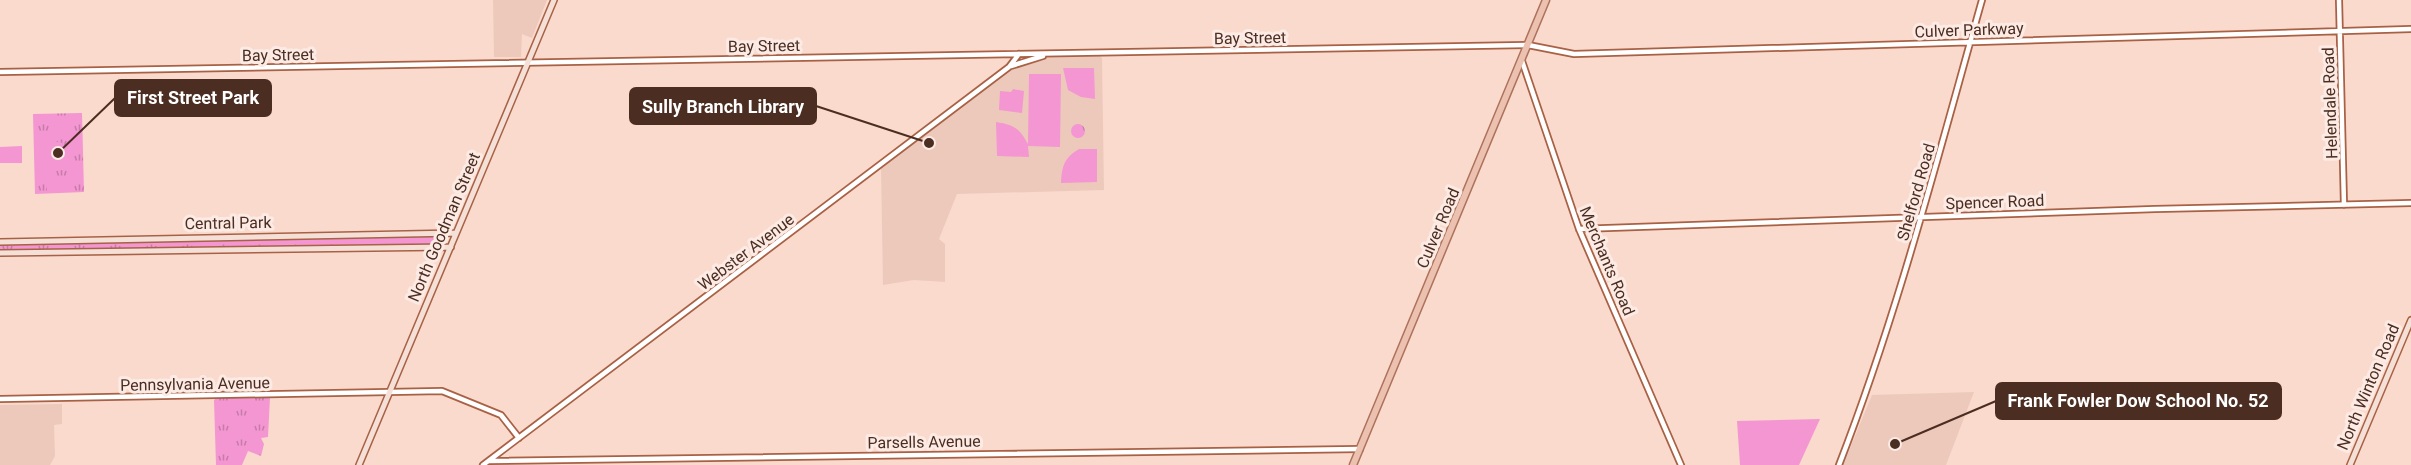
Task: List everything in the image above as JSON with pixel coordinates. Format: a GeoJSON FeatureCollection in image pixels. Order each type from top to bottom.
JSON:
{"type":"FeatureCollection","features":[{"type":"Feature","properties":{"kind":"main road","name":"North Goodman Street"},"geometry":{"type":"LineString","coordinates":[[359,465],[554,0]]}},
{"type":"Feature","properties":{"kind":"main road","name":"Culver Road"},"geometry":{"type":"LineString","coordinates":[[1353,465],[1546,0]]}},
{"type":"Feature","properties":{"kind":"main road","name":"Central Park"},"geometry":{"type":"LineString","coordinates":[[0,242],[456,233]]}},
{"type":"Feature","properties":{"kind":"main road","name":"Central Park"},"geometry":{"type":"LineString","coordinates":[[0,253],[451,247]]}},
{"type":"Feature","properties":{"kind":"main road","name":"North Winton Road"},"geometry":{"type":"LineString","coordinates":[[2350,465],[2411,320]]}},
{"type":"Feature","properties":{"kind":"street","name":"Shelford Road"},"geometry":{"type":"LineString","coordinates":[[1839,465],[1868,389],[1922,217],[1982,0]]}},
{"type":"Feature","properties":{"kind":"street","name":"Helendale Road"},"geometry":{"type":"LineString","coordinates":[[2339,0],[2344,205]]}},
{"type":"Feature","properties":{"kind":"street","name":"Culver Parkway"},"geometry":{"type":"LineString","coordinates":[[1528,45],[1574,54],[2411,30]]}},
{"type":"Feature","properties":{"kind":"street","name":"Bay Street"},"geometry":{"type":"LineString","coordinates":[[0,72],[1528,45]]}},
{"type":"Feature","properties":{"kind":"street","name":"Webster Avenue"},"geometry":{"type":"LineString","coordinates":[[483,465],[1009,67],[1019,54]]}},
{"type":"Feature","properties":{"kind":"street"},"geometry":{"type":"LineString","coordinates":[[1009,67],[1053,54]]}},
{"type":"Feature","properties":{"kind":"street","name":"Merchants Road"},"geometry":{"type":"LineString","coordinates":[[1522,61],[1579,229],[1681,465]]}},
{"type":"Feature","properties":{"kind":"street","name":"Spencer Road"},"geometry":{"type":"LineString","coordinates":[[1579,229],[2411,203]]}},
{"type":"Feature","properties":{"kind":"street","name":"Pennsylvania Avenue"},"geometry":{"type":"LineString","coordinates":[[0,399],[449,392],[501,415],[519,438]]}},
{"type":"Feature","properties":{"kind":"street","name":"Parsells Avenue"},"geometry":{"type":"LineString","coordinates":[[489,461],[1360,449]]}},
{"type":"Feature","properties":{"kind":"shaded area"},"geometry":{"type":"Polygon","coordinates":[[[493,0],[547,0],[532,38],[522,34],[521,57],[494,57],[493,0]]]}},
{"type":"Feature","properties":{"kind":"shaded area"},"geometry":{"type":"Polygon","coordinates":[[[1099,55],[1102,58],[1104,190],[957,194],[939,239],[945,244],[945,282],[914,280],[883,285],[881,168],[1016,67],[1045,57],[1099,55]]]}},
{"type":"Feature","properties":{"kind":"shaded area"},"geometry":{"type":"Polygon","coordinates":[[[1974,392],[1946,465],[1843,465],[1872,395],[1974,392]]]}},
{"type":"Feature","properties":{"kind":"shaded area"},"geometry":{"type":"Polygon","coordinates":[[[62,404],[62,424],[54,425],[55,456],[50,465],[0,465],[0,405],[62,404]]]}},
{"type":"Feature","properties":{"kind":"green space"},"geometry":{"type":"Polygon","coordinates":[[[1063,68],[1094,68],[1095,99],[1081,97],[1068,90],[1063,68]]]}},
{"type":"Feature","properties":{"kind":"green space"},"geometry":{"type":"Polygon","coordinates":[[[1029,74],[1061,74],[1060,147],[1028,146],[1029,157],[997,156],[996,122],[1016,128],[1028,144],[1029,74]]]}},
{"type":"Feature","properties":{"kind":"green space"},"geometry":{"type":"Polygon","coordinates":[[[1013,89],[1024,91],[1022,113],[999,110],[1000,91],[1011,92],[1013,89]]]}},
{"type":"Feature","properties":{"kind":"green space"},"geometry":{"type":"Polygon","coordinates":[[[82,113],[84,192],[35,194],[33,114],[82,113]]]}},
{"type":"Feature","properties":{"kind":"green space"},"geometry":{"type":"Polygon","coordinates":[[[1078,124],[1083,126],[1085,131],[1083,136],[1078,138],[1073,136],[1071,131],[1073,126],[1078,124]]]}},
{"type":"Feature","properties":{"kind":"green space"},"geometry":{"type":"Polygon","coordinates":[[[47,139],[62,143],[67,153],[67,170],[39,171],[36,167],[34,140],[47,139]]]}},
{"type":"Feature","properties":{"kind":"green space"},"geometry":{"type":"Polygon","coordinates":[[[22,146],[22,163],[0,163],[0,147],[22,146]]]}},
{"type":"Feature","properties":{"kind":"green space"},"geometry":{"type":"Polygon","coordinates":[[[1079,149],[1097,149],[1097,182],[1061,183],[1065,163],[1079,149]]]}},
{"type":"Feature","properties":{"kind":"green space"},"geometry":{"type":"Polygon","coordinates":[[[46,175],[56,175],[57,192],[47,192],[46,175]]]}},
{"type":"Feature","properties":{"kind":"green space"},"geometry":{"type":"Polygon","coordinates":[[[443,235],[446,240],[444,244],[0,251],[0,243],[443,235]]]}},
{"type":"Feature","properties":{"kind":"green space"},"geometry":{"type":"Polygon","coordinates":[[[217,397],[270,397],[268,437],[261,438],[264,444],[261,456],[248,451],[242,465],[216,465],[214,400],[217,397]]]}},
{"type":"Feature","properties":{"kind":"green space"},"geometry":{"type":"Polygon","coordinates":[[[1820,419],[1799,465],[1740,465],[1737,421],[1820,419]]]}},
{"type":"Feature","properties":{"kind":"place","name":"Sully Branch Library"},"geometry":{"type":"Point","coordinates":[929,143]}},
{"type":"Feature","properties":{"kind":"place","name":"First Street Park"},"geometry":{"type":"Point","coordinates":[58,153]}},
{"type":"Feature","properties":{"kind":"place","name":"Frank Fowler Dow School No. 52"},"geometry":{"type":"Point","coordinates":[1895,444]}}]}
